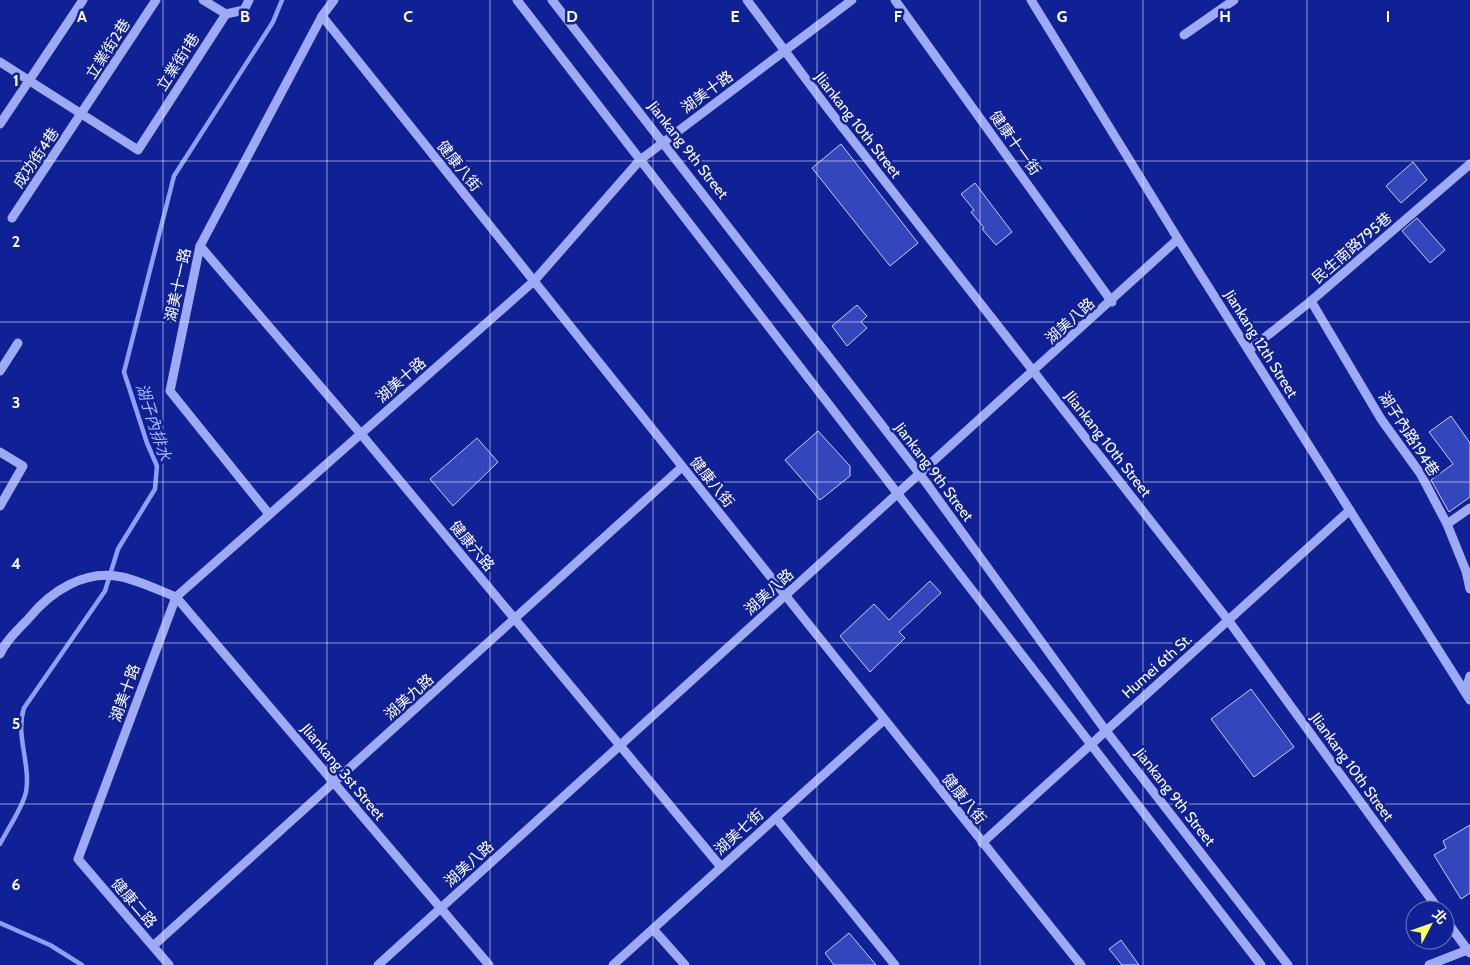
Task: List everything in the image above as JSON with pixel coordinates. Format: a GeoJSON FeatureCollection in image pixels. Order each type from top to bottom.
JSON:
{"type":"FeatureCollection","features":[{"type":"Feature","properties":{"kind":"street"},"geometry":{"type":"LineString","coordinates":[[0,124],[83,0]]}},
{"type":"Feature","properties":{"kind":"street","name":"立業街2巷"},"geometry":{"type":"LineString","coordinates":[[82,113],[156,0]]}},
{"type":"Feature","properties":{"kind":"street"},"geometry":{"type":"LineString","coordinates":[[204,0],[226,14],[244,10],[249,0]]}},
{"type":"Feature","properties":{"kind":"street","name":"湖美十一路"},"geometry":{"type":"LineString","coordinates":[[269,514],[170,391],[200,246],[322,16],[334,0]]}},
{"type":"Feature","properties":{"kind":"street"},"geometry":{"type":"LineString","coordinates":[[517,0],[1261,965]]}},
{"type":"Feature","properties":{"kind":"street","name":"Jiankang 9th Street"},"geometry":{"type":"LineString","coordinates":[[552,0],[664,141],[919,473],[1106,731],[1288,965]]}},
{"type":"Feature","properties":{"kind":"street","name":"Jliankang 10th Street"},"geometry":{"type":"LineString","coordinates":[[747,0],[785,52],[1228,620],[1431,900]]}},
{"type":"Feature","properties":{"kind":"street","name":"湖美十路"},"geometry":{"type":"LineString","coordinates":[[78,859],[176,597],[534,281],[640,160],[852,0]]}},
{"type":"Feature","properties":{"kind":"street","name":"健康十一街"},"geometry":{"type":"LineString","coordinates":[[895,0],[1112,302]]}},
{"type":"Feature","properties":{"kind":"street","name":"Jiankang 12th Street"},"geometry":{"type":"LineString","coordinates":[[1031,0],[1178,239],[1470,700]]}},
{"type":"Feature","properties":{"kind":"street"},"geometry":{"type":"LineString","coordinates":[[1184,35],[1234,0]]}},
{"type":"Feature","properties":{"kind":"street","name":"立業街1巷"},"geometry":{"type":"LineString","coordinates":[[82,113],[138,150],[226,14]]}},
{"type":"Feature","properties":{"kind":"street","name":"健康八街"},"geometry":{"type":"LineString","coordinates":[[322,16],[1081,965]]}},
{"type":"Feature","properties":{"kind":"street"},"geometry":{"type":"LineString","coordinates":[[0,62],[82,113]]}},
{"type":"Feature","properties":{"kind":"street","name":"成功街4巷"},"geometry":{"type":"LineString","coordinates":[[12,218],[82,113]]}},
{"type":"Feature","properties":{"kind":"street","name":"民生南路795巷"},"geometry":{"type":"LineString","coordinates":[[1249,350],[1311,301],[1470,164]]}},
{"type":"Feature","properties":{"kind":"street","name":"湖美八路"},"geometry":{"type":"LineString","coordinates":[[378,965],[919,473],[1112,302],[1178,239]]}},
{"type":"Feature","properties":{"kind":"street","name":"健康六路"},"geometry":{"type":"LineString","coordinates":[[200,246],[361,434],[721,867]]}},
{"type":"Feature","properties":{"kind":"street","name":"湖子內路194巷"},"geometry":{"type":"LineString","coordinates":[[1311,301],[1382,418],[1420,473],[1447,524],[1466,570],[1470,589]]}},
{"type":"Feature","properties":{"kind":"street"},"geometry":{"type":"LineString","coordinates":[[0,371],[18,343]]}},
{"type":"Feature","properties":{"kind":"street"},"geometry":{"type":"LineString","coordinates":[[0,452],[23,466],[0,506]]}},
{"type":"Feature","properties":{"kind":"street","name":"湖美九路"},"geometry":{"type":"LineString","coordinates":[[153,946],[682,467]]}},
{"type":"Feature","properties":{"kind":"street"},"geometry":{"type":"LineString","coordinates":[[1447,524],[1470,508]]}},
{"type":"Feature","properties":{"kind":"street","name":"Humei 6th St."},"geometry":{"type":"LineString","coordinates":[[982,843],[1350,510]]}},
{"type":"Feature","properties":{"kind":"street"},"geometry":{"type":"LineString","coordinates":[[1,650],[39,605],[61,589],[85,578],[97,575],[122,577],[176,597]]}},
{"type":"Feature","properties":{"kind":"street","name":"Jliankang 3st Street"},"geometry":{"type":"LineString","coordinates":[[176,597],[490,965]]}},
{"type":"Feature","properties":{"kind":"street"},"geometry":{"type":"LineString","coordinates":[[1465,692],[1470,676]]}},
{"type":"Feature","properties":{"kind":"street","name":"湖美七街"},"geometry":{"type":"LineString","coordinates":[[613,965],[884,720]]}},
{"type":"Feature","properties":{"kind":"street"},"geometry":{"type":"LineString","coordinates":[[776,818],[894,965]]}},
{"type":"Feature","properties":{"kind":"street","name":"健康二路"},"geometry":{"type":"LineString","coordinates":[[78,859],[169,965]]}},
{"type":"Feature","properties":{"kind":"street"},"geometry":{"type":"LineString","coordinates":[[654,928],[685,965]]}},
{"type":"Feature","properties":{"kind":"street"},"geometry":{"type":"LineString","coordinates":[[1430,965],[1469,951],[1455,932]]}},
{"type":"Feature","properties":{"kind":"building"},"geometry":{"type":"Polygon","coordinates":[[[841,144],[918,243],[890,266],[812,168],[841,144]]]}},
{"type":"Feature","properties":{"kind":"building"},"geometry":{"type":"Polygon","coordinates":[[[1413,162],[1427,180],[1401,203],[1386,186],[1413,162]]]}},
{"type":"Feature","properties":{"kind":"building"},"geometry":{"type":"Polygon","coordinates":[[[975,183],[1012,232],[996,245],[982,229],[984,228],[971,212],[974,210],[961,194],[975,183]]]}},
{"type":"Feature","properties":{"kind":"building"},"geometry":{"type":"Polygon","coordinates":[[[1417,218],[1445,250],[1430,263],[1402,231],[1417,218]]]}},
{"type":"Feature","properties":{"kind":"building"},"geometry":{"type":"Polygon","coordinates":[[[857,305],[867,316],[861,322],[867,328],[847,346],[832,326],[857,305]]]}},
{"type":"Feature","properties":{"kind":"building"},"geometry":{"type":"Polygon","coordinates":[[[1451,416],[1470,443],[1470,497],[1449,512],[1431,480],[1453,464],[1429,432],[1451,416]]]}},
{"type":"Feature","properties":{"kind":"building"},"geometry":{"type":"Polygon","coordinates":[[[818,431],[850,466],[850,476],[820,500],[785,460],[818,431]]]}},
{"type":"Feature","properties":{"kind":"building"},"geometry":{"type":"Polygon","coordinates":[[[477,438],[498,462],[453,506],[430,479],[477,438]]]}},
{"type":"Feature","properties":{"kind":"building"},"geometry":{"type":"Polygon","coordinates":[[[930,581],[941,593],[899,632],[905,638],[870,672],[840,636],[874,604],[889,620],[930,581]]]}},
{"type":"Feature","properties":{"kind":"building"},"geometry":{"type":"Polygon","coordinates":[[[1251,689],[1294,747],[1254,777],[1211,719],[1251,689]]]}},
{"type":"Feature","properties":{"kind":"building"},"geometry":{"type":"Polygon","coordinates":[[[1470,825],[1470,893],[1461,899],[1434,855],[1446,848],[1443,841],[1470,825]]]}},
{"type":"Feature","properties":{"kind":"building"},"geometry":{"type":"Polygon","coordinates":[[[849,933],[876,965],[834,965],[825,953],[849,933]]]}},
{"type":"Feature","properties":{"kind":"building"},"geometry":{"type":"Polygon","coordinates":[[[1121,940],[1139,965],[1122,965],[1109,949],[1121,940]]]}},
{"type":"Feature","properties":{"kind":"waterway","name":"湖子內排水"},"geometry":{"type":"LineString","coordinates":[[0,844],[26,792],[27,771],[21,729],[24,708],[105,591],[118,549],[155,489],[157,466],[147,443],[124,372],[174,176],[273,22],[282,0]]}},
{"type":"Feature","properties":{"kind":"waterway","name":"湖子內排水"},"geometry":{"type":"LineString","coordinates":[[0,923],[50,945],[82,965]]}}]}
